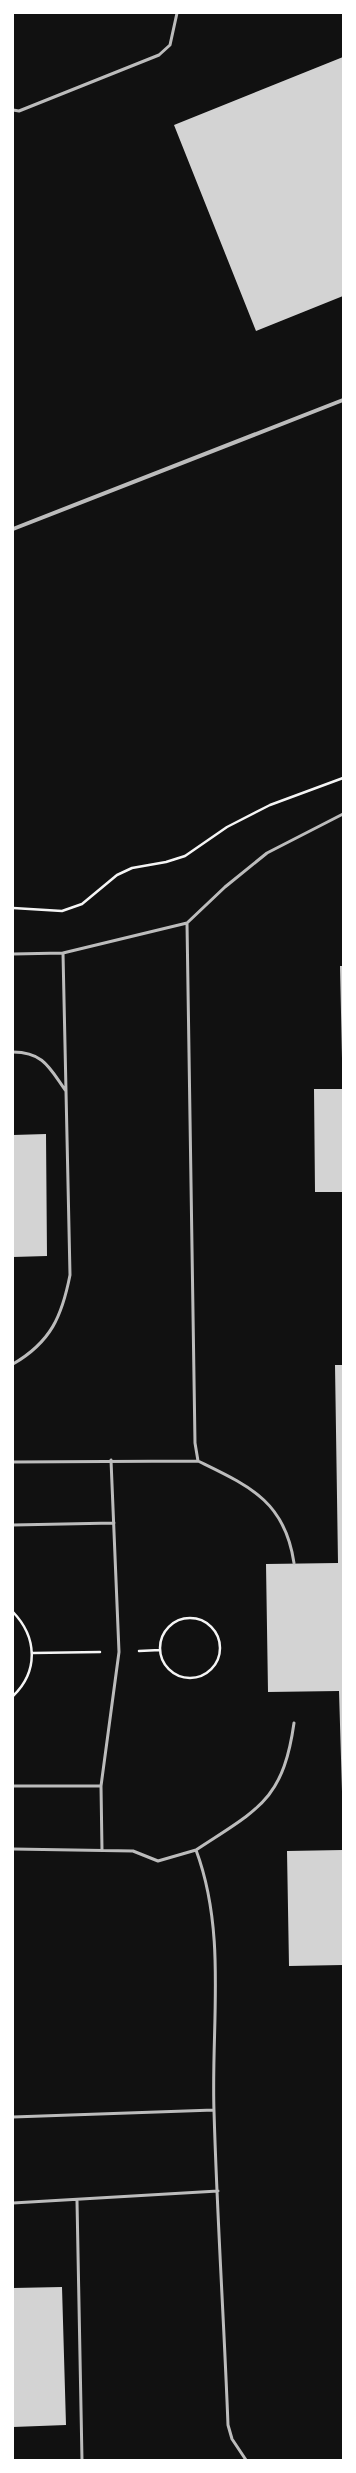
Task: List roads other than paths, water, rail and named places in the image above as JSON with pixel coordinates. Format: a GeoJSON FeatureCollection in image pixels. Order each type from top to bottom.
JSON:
{"type":"FeatureCollection","features":[{"type":"Feature","properties":{"kind":"street"},"geometry":{"type":"LineString","coordinates":[[13,529],[343,400]]}},
{"type":"Feature","properties":{"kind":"lane"},"geometry":{"type":"LineString","coordinates":[[13,110],[19,111],[158,55],[170,45],[177,13]]}},
{"type":"Feature","properties":{"kind":"lane"},"geometry":{"type":"LineString","coordinates":[[13,954],[63,953],[187,923],[225,886],[267,853],[343,814]]}},
{"type":"Feature","properties":{"kind":"lane"},"geometry":{"type":"LineString","coordinates":[[187,923],[195,1443],[198,1460]]}},
{"type":"Feature","properties":{"kind":"lane"},"geometry":{"type":"LineString","coordinates":[[13,1364],[29,1355],[48,1334],[63,1308],[70,1275],[63,953]]}},
{"type":"Feature","properties":{"kind":"lane"},"geometry":{"type":"LineString","coordinates":[[13,1052],[30,1054],[41,1058],[66,1091]]}},
{"type":"Feature","properties":{"kind":"lane"},"geometry":{"type":"LineString","coordinates":[[102,1850],[101,1786],[119,1652],[111,1460]]}},
{"type":"Feature","properties":{"kind":"lane"},"geometry":{"type":"LineString","coordinates":[[13,1462],[198,1460],[248,1487],[266,1501],[284,1525],[294,1563]]}},
{"type":"Feature","properties":{"kind":"lane"},"geometry":{"type":"LineString","coordinates":[[13,1525],[114,1523]]}},
{"type":"Feature","properties":{"kind":"lane"},"geometry":{"type":"LineString","coordinates":[[13,1849],[133,1851],[158,1861],[196,1850],[246,1817],[268,1798],[282,1774],[291,1746],[294,1723]]}},
{"type":"Feature","properties":{"kind":"lane"},"geometry":{"type":"LineString","coordinates":[[13,1786],[101,1786]]}},
{"type":"Feature","properties":{"kind":"lane"},"geometry":{"type":"LineString","coordinates":[[196,1850],[207,1879],[213,1919],[214,2110],[228,2425],[232,2439],[246,2460]]}},
{"type":"Feature","properties":{"kind":"lane"},"geometry":{"type":"LineString","coordinates":[[13,2118],[214,2110]]}},
{"type":"Feature","properties":{"kind":"lane"},"geometry":{"type":"LineString","coordinates":[[13,2203],[218,2191]]}},
{"type":"Feature","properties":{"kind":"lane"},"geometry":{"type":"LineString","coordinates":[[77,2200],[82,2460]]}}]}
